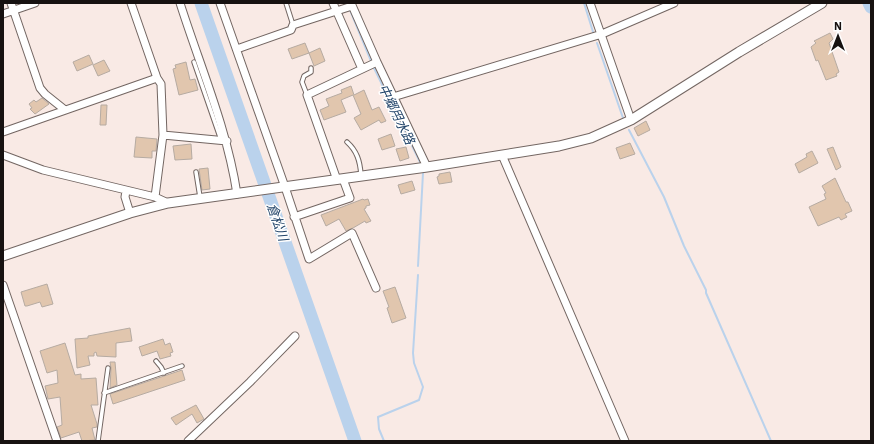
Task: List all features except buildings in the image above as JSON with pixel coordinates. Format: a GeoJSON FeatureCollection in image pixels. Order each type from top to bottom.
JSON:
{"type":"FeatureCollection","features":[{"type":"Feature","properties":{"kind":"street"},"geometry":{"type":"LineString","coordinates":[[3,14],[13,7],[35,3]]}},
{"type":"Feature","properties":{"kind":"street"},"geometry":{"type":"LineString","coordinates":[[131,3],[157,78],[161,84],[163,136],[155,198]]}},
{"type":"Feature","properties":{"kind":"street"},"geometry":{"type":"LineString","coordinates":[[180,3],[234,170],[237,194]]}},
{"type":"Feature","properties":{"kind":"street"},"geometry":{"type":"LineString","coordinates":[[220,3],[308,259],[352,233],[376,288]]}},
{"type":"Feature","properties":{"kind":"street"},"geometry":{"type":"LineString","coordinates":[[333,3],[362,69]]}},
{"type":"Feature","properties":{"kind":"street"},"geometry":{"type":"LineString","coordinates":[[590,3],[631,120]]}},
{"type":"Feature","properties":{"kind":"street"},"geometry":{"type":"LineString","coordinates":[[393,97],[602,34],[674,3]]}},
{"type":"Feature","properties":{"kind":"street"},"geometry":{"type":"LineString","coordinates":[[3,256],[130,213],[168,203],[427,167],[560,146],[591,138],[631,120],[739,52],[822,3]]}},
{"type":"Feature","properties":{"kind":"street"},"geometry":{"type":"LineString","coordinates":[[237,49],[291,30],[293,25],[337,11],[352,4],[376,62],[427,167]]}},
{"type":"Feature","properties":{"kind":"street"},"geometry":{"type":"LineString","coordinates":[[13,7],[40,88],[45,94],[65,110]]}},
{"type":"Feature","properties":{"kind":"street"},"geometry":{"type":"LineString","coordinates":[[294,217],[350,198],[340,179],[307,95],[376,62]]}},
{"type":"Feature","properties":{"kind":"street"},"geometry":{"type":"LineString","coordinates":[[3,132],[157,78]]}},
{"type":"Feature","properties":{"kind":"street"},"geometry":{"type":"LineString","coordinates":[[163,136],[224,141]]}},
{"type":"Feature","properties":{"kind":"street"},"geometry":{"type":"LineString","coordinates":[[3,155],[43,170],[155,198],[168,203]]}},
{"type":"Feature","properties":{"kind":"street"},"geometry":{"type":"LineString","coordinates":[[502,155],[625,441]]}},
{"type":"Feature","properties":{"kind":"street"},"geometry":{"type":"LineString","coordinates":[[126,191],[125,197],[130,213]]}},
{"type":"Feature","properties":{"kind":"street"},"geometry":{"type":"LineString","coordinates":[[3,285],[56,441]]}},
{"type":"Feature","properties":{"kind":"street"},"geometry":{"type":"LineString","coordinates":[[188,441],[250,382],[295,336]]}},
{"type":"Feature","properties":{"kind":"lane"},"geometry":{"type":"LineString","coordinates":[[286,3],[293,25]]}},
{"type":"Feature","properties":{"kind":"lane"},"geometry":{"type":"LineString","coordinates":[[194,62],[224,141]]}},
{"type":"Feature","properties":{"kind":"lane"},"geometry":{"type":"LineString","coordinates":[[307,95],[302,82],[304,76],[311,72],[311,68]]}},
{"type":"Feature","properties":{"kind":"lane"},"geometry":{"type":"LineString","coordinates":[[348,142],[357,154],[361,176]]}},
{"type":"Feature","properties":{"kind":"lane"},"geometry":{"type":"LineString","coordinates":[[196,172],[200,199]]}},
{"type":"Feature","properties":{"kind":"lane"},"geometry":{"type":"LineString","coordinates":[[156,361],[164,373]]}},
{"type":"Feature","properties":{"kind":"lane"},"geometry":{"type":"LineString","coordinates":[[104,393],[182,366]]}},
{"type":"Feature","properties":{"kind":"lane"},"geometry":{"type":"LineString","coordinates":[[98,441],[108,368]]}},
{"type":"Feature","properties":{"kind":"waterway","name":"倉松川"},"geometry":{"type":"LineString","coordinates":[[201,3],[355,441]]}},
{"type":"Feature","properties":{"kind":"waterway"},"geometry":{"type":"LineString","coordinates":[[584,3],[594,35]]}},
{"type":"Feature","properties":{"kind":"waterway"},"geometry":{"type":"LineString","coordinates":[[869,3],[871,7]]}},
{"type":"Feature","properties":{"kind":"waterway","name":"中郷用水路"},"geometry":{"type":"LineString","coordinates":[[350,10],[371,61]]}},
{"type":"Feature","properties":{"kind":"waterway"},"geometry":{"type":"LineString","coordinates":[[597,43],[623,118]]}},
{"type":"Feature","properties":{"kind":"waterway","name":"中郷用水路"},"geometry":{"type":"LineString","coordinates":[[373,66],[420,162]]}},
{"type":"Feature","properties":{"kind":"waterway"},"geometry":{"type":"LineString","coordinates":[[629,130],[664,197],[684,246],[706,290],[771,441]]}},
{"type":"Feature","properties":{"kind":"waterway","name":"中郷用水路"},"geometry":{"type":"LineString","coordinates":[[418,266],[423,173]]}},
{"type":"Feature","properties":{"kind":"waterway","name":"中郷用水路"},"geometry":{"type":"LineString","coordinates":[[384,441],[379,429],[378,417],[419,400],[423,387],[414,363],[413,353],[418,275]]}}]}
